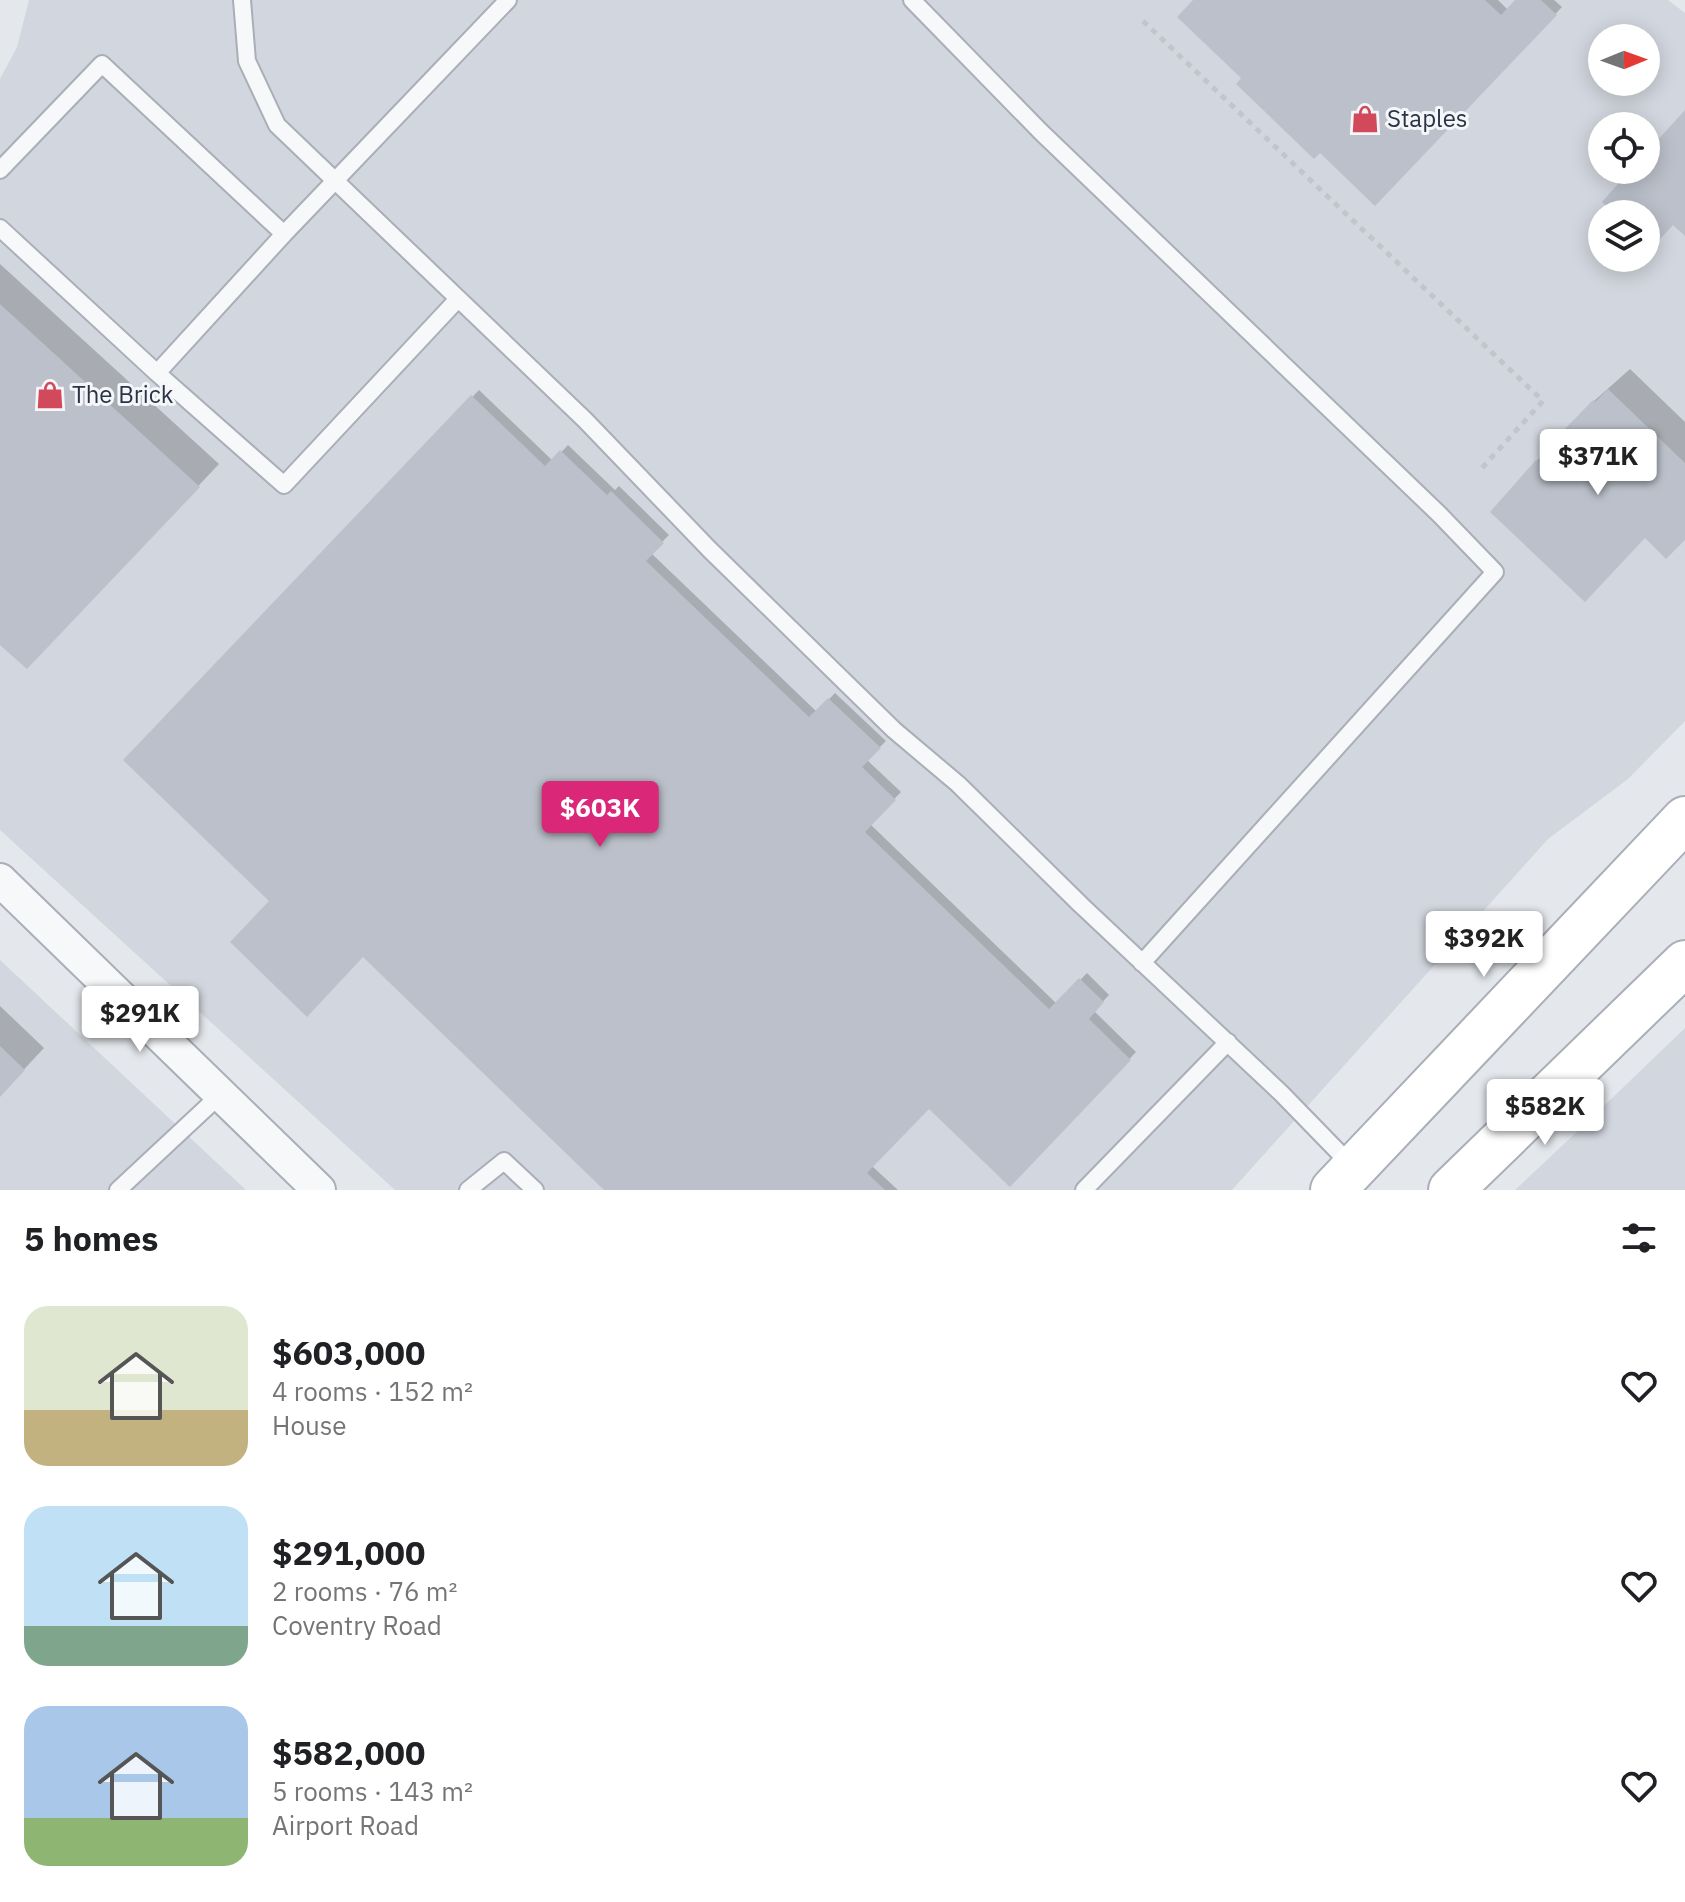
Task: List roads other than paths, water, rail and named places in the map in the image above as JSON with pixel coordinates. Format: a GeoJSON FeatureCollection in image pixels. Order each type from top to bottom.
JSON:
{"type":"FeatureCollection","features":[{"type":"Feature","properties":{"kind":"main road"},"geometry":{"type":"LineString","coordinates":[[1344,1180],[1685,819]]}},
{"type":"Feature","properties":{"kind":"main road"},"geometry":{"type":"LineString","coordinates":[[1451,1190],[1685,963]]}},
{"type":"Feature","properties":{"kind":"street"},"geometry":{"type":"LineString","coordinates":[[0,880],[319,1190]]}},
{"type":"Feature","properties":{"kind":"lane"},"geometry":{"type":"LineString","coordinates":[[242,0],[247,61],[277,125],[585,420],[710,550],[894,730],[958,784],[1228,1042],[1344,1180]]}},
{"type":"Feature","properties":{"kind":"lane"},"geometry":{"type":"LineString","coordinates":[[157,373],[284,234],[508,0]]}},
{"type":"Feature","properties":{"kind":"lane"},"geometry":{"type":"LineString","coordinates":[[912,0],[1041,132],[1439,514],[1495,572],[1142,963]]}},
{"type":"Feature","properties":{"kind":"lane"},"geometry":{"type":"LineString","coordinates":[[0,170],[102,64],[284,234]]}},
{"type":"Feature","properties":{"kind":"lane"},"geometry":{"type":"LineString","coordinates":[[0,228],[284,485],[457,300]]}},
{"type":"Feature","properties":{"kind":"lane"},"geometry":{"type":"LineString","coordinates":[[1084,1190],[1228,1042]]}},
{"type":"Feature","properties":{"kind":"lane"},"geometry":{"type":"LineString","coordinates":[[118,1190],[221,1094]]}},
{"type":"Feature","properties":{"kind":"lane"},"geometry":{"type":"LineString","coordinates":[[468,1190],[504,1161],[535,1190]]}},
{"type":"Feature","properties":{"kind":"place","name":"Staples"},"geometry":{"type":"Point","coordinates":[1365,119]}},
{"type":"Feature","properties":{"kind":"place","name":"The Brick"},"geometry":{"type":"Point","coordinates":[50,395]}}]}
